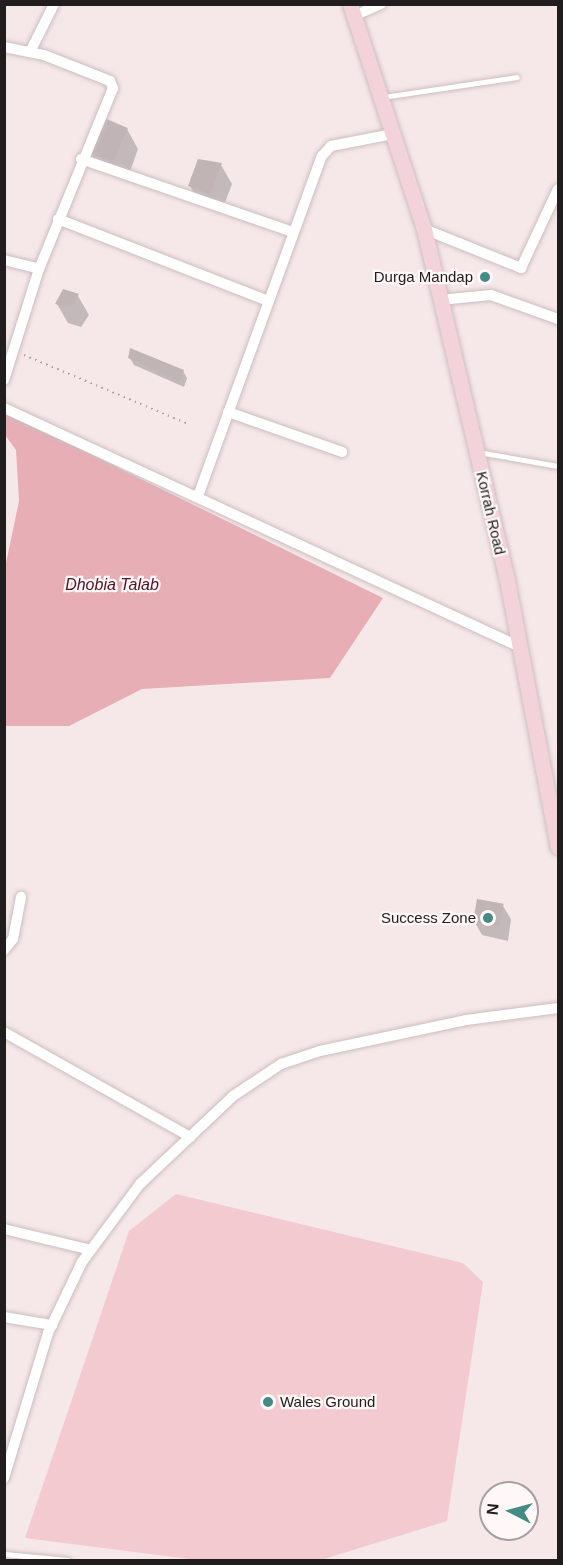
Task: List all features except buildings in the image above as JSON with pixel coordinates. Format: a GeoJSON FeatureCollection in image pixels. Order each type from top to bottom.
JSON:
{"type":"FeatureCollection","features":[{"type":"Feature","properties":{"kind":"main road","name":"Korrah Road"},"geometry":{"type":"LineString","coordinates":[[352,10],[393,134],[399,162],[423,229],[477,452],[520,646],[558,847]]}},
{"type":"Feature","properties":{"kind":"street"},"geometry":{"type":"LineString","coordinates":[[30,52],[54,4]]}},
{"type":"Feature","properties":{"kind":"street"},"geometry":{"type":"LineString","coordinates":[[352,10],[381,4]]}},
{"type":"Feature","properties":{"kind":"street"},"geometry":{"type":"LineString","coordinates":[[4,47],[30,52],[112,82],[111,95],[81,159],[39,269],[4,380]]}},
{"type":"Feature","properties":{"kind":"street"},"geometry":{"type":"LineString","coordinates":[[198,496],[293,232],[326,150],[393,134]]}},
{"type":"Feature","properties":{"kind":"street"},"geometry":{"type":"LineString","coordinates":[[81,159],[293,232]]}},
{"type":"Feature","properties":{"kind":"street"},"geometry":{"type":"LineString","coordinates":[[423,229],[521,268],[558,189]]}},
{"type":"Feature","properties":{"kind":"street"},"geometry":{"type":"LineString","coordinates":[[58,219],[268,301]]}},
{"type":"Feature","properties":{"kind":"street"},"geometry":{"type":"LineString","coordinates":[[4,260],[39,269]]}},
{"type":"Feature","properties":{"kind":"street"},"geometry":{"type":"LineString","coordinates":[[440,300],[490,295],[558,319]]}},
{"type":"Feature","properties":{"kind":"street"},"geometry":{"type":"LineString","coordinates":[[4,408],[520,646]]}},
{"type":"Feature","properties":{"kind":"street"},"geometry":{"type":"LineString","coordinates":[[228,412],[342,452]]}},
{"type":"Feature","properties":{"kind":"street"},"geometry":{"type":"LineString","coordinates":[[4,950],[13,939],[21,897]]}},
{"type":"Feature","properties":{"kind":"street"},"geometry":{"type":"LineString","coordinates":[[4,1478],[52,1325],[91,1250],[140,1184],[233,1096],[281,1064],[310,1054],[466,1020],[558,1008]]}},
{"type":"Feature","properties":{"kind":"street"},"geometry":{"type":"LineString","coordinates":[[4,1032],[190,1137]]}},
{"type":"Feature","properties":{"kind":"street"},"geometry":{"type":"LineString","coordinates":[[4,1229],[91,1250]]}},
{"type":"Feature","properties":{"kind":"street"},"geometry":{"type":"LineString","coordinates":[[4,1317],[24,1318],[52,1325]]}},
{"type":"Feature","properties":{"kind":"lane"},"geometry":{"type":"LineString","coordinates":[[381,97],[517,77]]}},
{"type":"Feature","properties":{"kind":"lane"},"geometry":{"type":"LineString","coordinates":[[477,452],[558,466]]}},
{"type":"Feature","properties":{"kind":"lane"},"geometry":{"type":"LineString","coordinates":[[4,1554],[68,1560]]}},
{"type":"Feature","properties":{"kind":"path"},"geometry":{"type":"LineString","coordinates":[[13,350],[186,423]]}},
{"type":"Feature","properties":{"kind":"shaded area","name":"Wales Ground"},"geometry":{"type":"Polygon","coordinates":[[[176,1194],[463,1263],[483,1282],[447,1521],[321,1560],[197,1560],[25,1538],[129,1231],[176,1194]]]}},
{"type":"Feature","properties":{"kind":"water","name":"Dhobia Talab"},"geometry":{"type":"Polygon","coordinates":[[[5,412],[383,598],[330,678],[142,689],[69,726],[5,726],[5,568],[19,501],[16,450],[5,435],[5,412]]]}},
{"type":"Feature","properties":{"kind":"place","name":"Durga Mandap"},"geometry":{"type":"Point","coordinates":[485,277]}},
{"type":"Feature","properties":{"kind":"place","name":"Success Zone"},"geometry":{"type":"Point","coordinates":[488,918]}},
{"type":"Feature","properties":{"kind":"place","name":"Wales Ground"},"geometry":{"type":"Point","coordinates":[268,1402]}}]}
